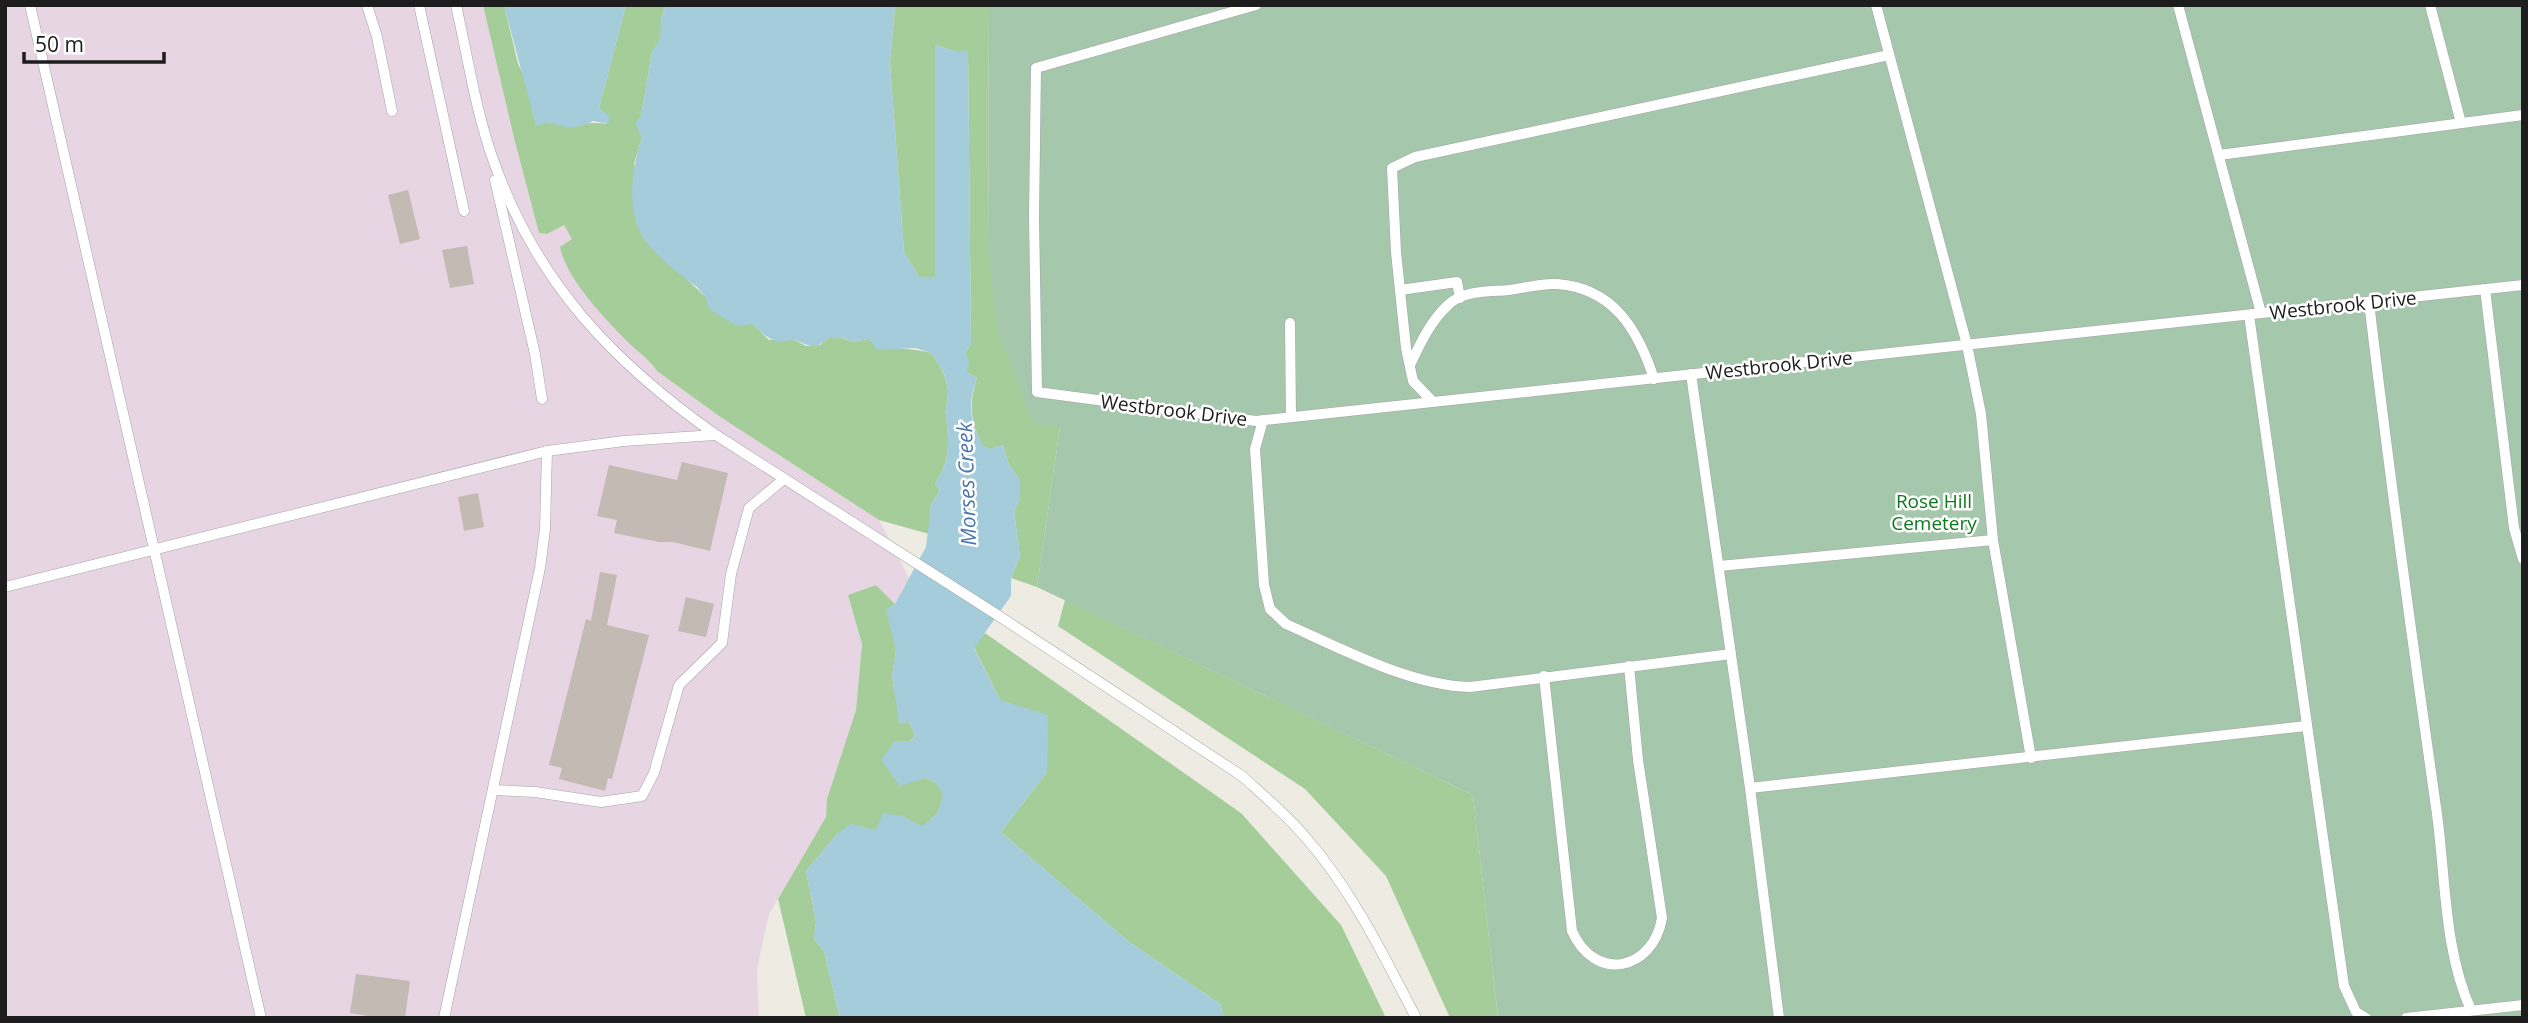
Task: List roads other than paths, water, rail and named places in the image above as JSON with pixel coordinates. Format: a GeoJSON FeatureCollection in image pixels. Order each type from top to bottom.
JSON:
{"type":"FeatureCollection","features":[{"type":"Feature","properties":{"kind":"lane"},"geometry":{"type":"LineString","coordinates":[[30,5],[261,1018]]}},
{"type":"Feature","properties":{"kind":"lane"},"geometry":{"type":"LineString","coordinates":[[367,5],[377,37],[392,111]]}},
{"type":"Feature","properties":{"kind":"lane"},"geometry":{"type":"LineString","coordinates":[[419,5],[464,211]]}},
{"type":"Feature","properties":{"kind":"lane"},"geometry":{"type":"LineString","coordinates":[[456,5],[535,354],[542,399]]}},
{"type":"Feature","properties":{"kind":"lane","name":"Westbrook Drive"},"geometry":{"type":"LineString","coordinates":[[1256,5],[1036,68],[1034,218],[1037,392],[1256,421],[2523,285]]}},
{"type":"Feature","properties":{"kind":"lane"},"geometry":{"type":"LineString","coordinates":[[1876,5],[1967,345],[1981,414],[1993,540],[2031,758]]}},
{"type":"Feature","properties":{"kind":"lane"},"geometry":{"type":"LineString","coordinates":[[2178,5],[2261,313]]}},
{"type":"Feature","properties":{"kind":"lane"},"geometry":{"type":"LineString","coordinates":[[2430,5],[2460,123]]}},
{"type":"Feature","properties":{"kind":"lane"},"geometry":{"type":"LineString","coordinates":[[1433,402],[1413,381],[1410,365],[1400,290],[1391,168],[1415,157],[1889,55]]}},
{"type":"Feature","properties":{"kind":"lane"},"geometry":{"type":"LineString","coordinates":[[480,114],[494,163],[513,211],[569,303],[599,338],[673,405],[716,435],[1242,776],[1275,805],[1307,839],[1337,878],[1384,956],[1416,1018]]}},
{"type":"Feature","properties":{"kind":"lane"},"geometry":{"type":"LineString","coordinates":[[2219,155],[2523,115]]}},
{"type":"Feature","properties":{"kind":"lane"},"geometry":{"type":"LineString","coordinates":[[1400,290],[1457,282],[1461,298]]}},
{"type":"Feature","properties":{"kind":"lane"},"geometry":{"type":"LineString","coordinates":[[1410,365],[1425,334],[1449,304],[1471,293],[1554,284],[1580,287],[1609,302],[1633,329],[1654,379]]}},
{"type":"Feature","properties":{"kind":"lane"},"geometry":{"type":"LineString","coordinates":[[2485,289],[2514,528],[2522,553]]}},
{"type":"Feature","properties":{"kind":"lane"},"geometry":{"type":"LineString","coordinates":[[2369,302],[2393,509],[2448,908],[2460,985],[2471,1010]]}},
{"type":"Feature","properties":{"kind":"lane"},"geometry":{"type":"LineString","coordinates":[[2249,315],[2344,986],[2356,1012],[2366,1018]]}},
{"type":"Feature","properties":{"kind":"lane"},"geometry":{"type":"LineString","coordinates":[[1290,323],[1292,416]]}},
{"type":"Feature","properties":{"kind":"lane"},"geometry":{"type":"LineString","coordinates":[[1691,374],[1750,788],[1779,1018]]}},
{"type":"Feature","properties":{"kind":"lane"},"geometry":{"type":"LineString","coordinates":[[1263,420],[1255,449],[1264,585],[1270,609],[1298,629],[1430,682],[1470,687],[1731,654]]}},
{"type":"Feature","properties":{"kind":"lane"},"geometry":{"type":"LineString","coordinates":[[5,587],[547,451],[624,440],[716,435]]}},
{"type":"Feature","properties":{"kind":"lane"},"geometry":{"type":"LineString","coordinates":[[444,1018],[540,568],[545,529],[547,451]]}},
{"type":"Feature","properties":{"kind":"lane"},"geometry":{"type":"LineString","coordinates":[[494,790],[535,792],[601,802],[642,796],[654,773],[679,685],[722,643],[731,574],[749,509],[784,479]]}},
{"type":"Feature","properties":{"kind":"lane"},"geometry":{"type":"LineString","coordinates":[[1719,566],[1993,540]]}},
{"type":"Feature","properties":{"kind":"lane"},"geometry":{"type":"LineString","coordinates":[[1544,676],[1572,931],[1588,956],[1602,963],[1618,964],[1636,959],[1650,948],[1660,933],[1662,918],[1638,760],[1629,666]]}},
{"type":"Feature","properties":{"kind":"lane"},"geometry":{"type":"LineString","coordinates":[[1750,788],[2306,726]]}},
{"type":"Feature","properties":{"kind":"lane"},"geometry":{"type":"LineString","coordinates":[[2406,1018],[2523,1005]]}},
{"type":"Feature","properties":{"kind":"water"},"geometry":{"type":"Polygon","coordinates":[[[504,5],[626,5],[599,108],[610,117],[608,124],[593,121],[571,127],[548,122],[536,126],[504,5]]]}},
{"type":"Feature","properties":{"kind":"water","name":"Morses Creek"},"geometry":{"type":"Polygon","coordinates":[[[666,5],[895,5],[890,63],[904,252],[919,277],[935,277],[935,45],[957,52],[968,50],[971,344],[965,353],[969,361],[967,372],[977,378],[971,413],[983,446],[990,449],[1003,445],[1009,465],[1020,480],[1020,499],[1014,511],[1020,556],[1011,578],[1011,596],[974,648],[1000,700],[1048,715],[1047,772],[1001,832],[1129,942],[1220,1004],[1224,1018],[840,1018],[824,951],[814,939],[816,922],[806,871],[838,833],[851,824],[876,830],[883,813],[902,816],[922,826],[937,814],[943,795],[936,783],[926,778],[900,786],[881,760],[895,741],[910,741],[915,736],[909,722],[899,723],[892,676],[896,651],[886,609],[895,604],[926,547],[931,505],[940,490],[935,484],[944,467],[948,451],[948,387],[943,372],[931,353],[915,348],[875,350],[874,344],[867,339],[854,342],[841,337],[830,337],[812,346],[793,339],[776,341],[752,324],[737,326],[709,309],[705,296],[697,287],[649,246],[638,228],[632,202],[635,162],[642,138],[635,123],[641,116],[652,52],[660,39],[661,19],[666,5]]]}},
{"type":"Feature","properties":{"kind":"park label","name":"Rose Hill Cemetery"},"geometry":{"type":"Point","coordinates":[1934,512]}}]}
